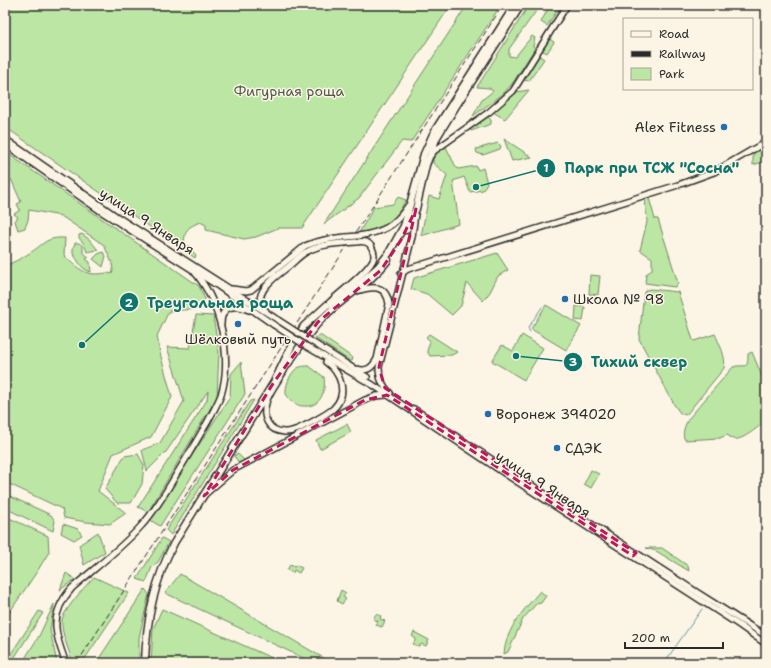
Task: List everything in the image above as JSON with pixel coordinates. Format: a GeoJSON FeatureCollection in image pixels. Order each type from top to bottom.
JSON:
{"type":"FeatureCollection","features":[{"type":"Feature","properties":{"kind":"highway"},"geometry":{"type":"LineString","coordinates":[[145,663],[148,625],[161,572],[174,542],[274,382],[292,345],[304,326],[327,305],[354,288],[378,267],[397,240],[404,226],[424,154],[434,132],[515,5]]}},
{"type":"Feature","properties":{"kind":"highway"},"geometry":{"type":"LineString","coordinates":[[274,382],[292,360],[318,322],[334,307],[357,291],[381,270],[393,254],[416,209],[428,159],[440,132],[521,5]]}},
{"type":"Feature","properties":{"kind":"main road"},"geometry":{"type":"LineString","coordinates":[[428,159],[434,151],[489,112],[513,92],[567,5]]}},
{"type":"Feature","properties":{"kind":"main road"},"geometry":{"type":"LineString","coordinates":[[440,132],[442,140],[450,139]]}},
{"type":"Feature","properties":{"kind":"main road","name":"улица 9 Января"},"geometry":{"type":"LineString","coordinates":[[5,139],[13,147],[102,212],[193,270],[274,325],[308,347],[388,394],[510,477],[766,636]]}},
{"type":"Feature","properties":{"kind":"main road"},"geometry":{"type":"LineString","coordinates":[[401,274],[405,270],[714,172],[766,142]]}},
{"type":"Feature","properties":{"kind":"main road","name":"улица 9 Января"},"geometry":{"type":"LineString","coordinates":[[5,144],[13,147],[116,216],[375,382],[388,394]]}},
{"type":"Feature","properties":{"kind":"main road"},"geometry":{"type":"LineString","coordinates":[[269,314],[263,309],[260,302],[260,296],[265,286],[308,251],[326,245],[344,243],[376,233],[393,224],[401,217],[412,200]]}},
{"type":"Feature","properties":{"kind":"main road"},"geometry":{"type":"LineString","coordinates":[[204,496],[233,470],[366,400],[376,396],[388,394],[381,381],[379,367],[404,262],[412,237],[416,209]]}},
{"type":"Feature","properties":{"kind":"main road"},"geometry":{"type":"LineString","coordinates":[[229,289],[239,291],[251,290],[305,246],[324,239],[346,237],[368,243],[374,253],[372,262],[355,280],[327,305]]}},
{"type":"Feature","properties":{"kind":"main road"},"geometry":{"type":"LineString","coordinates":[[404,262],[412,268]]}},
{"type":"Feature","properties":{"kind":"main road"},"geometry":{"type":"LineString","coordinates":[[193,270],[210,296],[218,318],[223,339]]}},
{"type":"Feature","properties":{"kind":"main road"},"geometry":{"type":"LineString","coordinates":[[351,367],[363,371],[369,369],[374,364],[377,359],[389,304],[385,291],[378,288],[370,287],[357,291]]}},
{"type":"Feature","properties":{"kind":"main road"},"geometry":{"type":"LineString","coordinates":[[66,662],[57,638],[55,626],[56,616],[64,597],[149,518],[194,447],[213,413],[222,390],[225,365],[221,320],[222,315],[227,309],[235,306],[260,315]]}},
{"type":"Feature","properties":{"kind":"main road"},"geometry":{"type":"LineString","coordinates":[[292,360],[268,397],[265,408],[265,417],[269,426],[273,429],[285,432],[296,430],[324,415],[334,408],[340,398],[342,387],[338,374],[332,366],[313,353],[308,347]]}},
{"type":"Feature","properties":{"kind":"main road","name":"улица 9 Января"},"geometry":{"type":"LineString","coordinates":[[635,555],[766,644]]}},
{"type":"Feature","properties":{"kind":"highlighted area"},"geometry":{"type":"Polygon","coordinates":[[[416,209],[379,367],[385,388],[636,553],[633,556],[589,529],[387,395],[365,400],[233,470],[204,496],[274,382],[318,322],[381,270],[401,240],[416,209]]]}},
{"type":"Feature","properties":{"kind":"green space","name":"Фигурная роща"},"geometry":{"type":"Polygon","coordinates":[[[5,5],[451,5],[302,228],[278,228],[256,237],[244,239],[206,230],[206,225],[200,222],[188,229],[184,242],[196,255],[195,258],[5,127],[5,5]]]}},
{"type":"Feature","properties":{"kind":"green space"},"geometry":{"type":"Polygon","coordinates":[[[467,5],[501,5],[411,142],[402,141],[359,198],[324,224],[467,5]]]}},
{"type":"Feature","properties":{"kind":"green space"},"geometry":{"type":"Polygon","coordinates":[[[529,5],[543,5],[539,7],[509,49],[509,56],[515,57],[532,36],[535,38],[533,46],[535,48],[512,84],[503,94],[473,116],[482,100],[493,91],[489,88],[477,87],[529,5]]]}},
{"type":"Feature","properties":{"kind":"green space"},"geometry":{"type":"Polygon","coordinates":[[[550,5],[561,5],[547,26],[541,22],[550,5]]]}},
{"type":"Feature","properties":{"kind":"green space"},"geometry":{"type":"Polygon","coordinates":[[[548,38],[554,42],[547,53],[541,50],[548,38]]]}},
{"type":"Feature","properties":{"kind":"green space"},"geometry":{"type":"Polygon","coordinates":[[[538,55],[544,59],[529,81],[523,80],[538,55]]]}},
{"type":"Feature","properties":{"kind":"green space"},"geometry":{"type":"Polygon","coordinates":[[[529,90],[505,119],[493,112],[516,92],[529,90]]]}},
{"type":"Feature","properties":{"kind":"green space"},"geometry":{"type":"Polygon","coordinates":[[[487,116],[491,120],[491,124],[471,131],[470,128],[487,116]]]}},
{"type":"Feature","properties":{"kind":"green space"},"geometry":{"type":"Polygon","coordinates":[[[504,139],[532,157],[512,161],[504,139]]]}},
{"type":"Feature","properties":{"kind":"green space"},"geometry":{"type":"Polygon","coordinates":[[[444,143],[458,169],[476,166],[478,170],[483,168],[487,183],[483,190],[470,192],[464,177],[453,181],[459,224],[421,236],[429,196],[439,199],[447,175],[433,163],[433,158],[444,143]]]}},
{"type":"Feature","properties":{"kind":"green space"},"geometry":{"type":"Polygon","coordinates":[[[498,143],[501,146],[500,149],[483,155],[477,153],[476,149],[498,143]]]}},
{"type":"Feature","properties":{"kind":"green space"},"geometry":{"type":"Polygon","coordinates":[[[766,145],[766,161],[753,165],[753,153],[766,145]]]}},
{"type":"Feature","properties":{"kind":"green space"},"geometry":{"type":"Polygon","coordinates":[[[10,155],[199,286],[205,299],[196,309],[169,311],[157,336],[172,397],[151,437],[113,454],[98,491],[126,513],[110,524],[64,518],[62,509],[5,482],[5,266],[25,256],[48,240],[65,238],[64,255],[83,271],[92,274],[112,274],[113,271],[112,263],[104,245],[61,216],[29,210],[25,228],[18,230],[15,221],[18,217],[14,214],[20,210],[17,204],[21,202],[11,179],[5,176],[5,164],[10,155]]]}},
{"type":"Feature","properties":{"kind":"green space"},"geometry":{"type":"Polygon","coordinates":[[[398,197],[406,200],[395,218],[376,231],[359,233],[374,207],[393,204],[398,197]]]}},
{"type":"Feature","properties":{"kind":"green space"},"geometry":{"type":"Polygon","coordinates":[[[649,198],[655,219],[658,219],[678,283],[675,287],[645,283],[646,274],[652,270],[652,258],[640,250],[647,222],[645,199],[649,198]]]}},
{"type":"Feature","properties":{"kind":"green space"},"geometry":{"type":"Polygon","coordinates":[[[82,234],[90,240],[98,250],[87,252],[84,244],[79,238],[79,235],[82,234]]]}},
{"type":"Feature","properties":{"kind":"green space"},"geometry":{"type":"Polygon","coordinates":[[[75,243],[79,243],[83,246],[83,253],[89,257],[86,259],[90,262],[91,272],[82,267],[73,254],[75,243]]]}},
{"type":"Feature","properties":{"kind":"green space"},"geometry":{"type":"Polygon","coordinates":[[[103,252],[106,256],[103,267],[93,259],[98,254],[103,252]]]}},
{"type":"Feature","properties":{"kind":"green space"},"geometry":{"type":"Polygon","coordinates":[[[497,253],[508,270],[498,276],[490,292],[483,301],[467,283],[461,306],[452,315],[427,294],[411,289],[414,278],[497,253]]]}},
{"type":"Feature","properties":{"kind":"green space"},"geometry":{"type":"Polygon","coordinates":[[[590,275],[600,276],[598,295],[589,294],[590,275]]]}},
{"type":"Feature","properties":{"kind":"green space"},"geometry":{"type":"Polygon","coordinates":[[[650,289],[678,292],[693,340],[694,341],[715,334],[724,355],[724,368],[686,415],[680,413],[675,406],[639,339],[644,292],[650,289]]]}},
{"type":"Feature","properties":{"kind":"green space"},"geometry":{"type":"Polygon","coordinates":[[[546,305],[581,326],[566,350],[531,329],[546,305]]]}},
{"type":"Feature","properties":{"kind":"green space"},"geometry":{"type":"Polygon","coordinates":[[[576,306],[585,307],[583,321],[575,320],[576,306]]]}},
{"type":"Feature","properties":{"kind":"green space"},"geometry":{"type":"Polygon","coordinates":[[[196,315],[213,316],[219,352],[217,397],[148,512],[138,507],[207,400],[208,391],[166,452],[147,471],[142,450],[160,443],[184,401],[167,347],[190,348],[196,315]]]}},
{"type":"Feature","properties":{"kind":"green space"},"geometry":{"type":"Polygon","coordinates":[[[429,334],[457,352],[452,355],[430,356],[427,351],[430,341],[426,337],[429,334]]]}},
{"type":"Feature","properties":{"kind":"green space"},"geometry":{"type":"Polygon","coordinates":[[[320,335],[353,358],[352,361],[315,338],[320,335]]]}},
{"type":"Feature","properties":{"kind":"green space"},"geometry":{"type":"Polygon","coordinates":[[[522,335],[543,348],[524,380],[492,361],[502,345],[513,351],[522,335]]]}},
{"type":"Feature","properties":{"kind":"green space"},"geometry":{"type":"Polygon","coordinates":[[[752,352],[766,386],[766,420],[750,433],[741,438],[733,439],[727,435],[720,438],[685,440],[683,435],[684,429],[689,418],[733,367],[746,365],[748,354],[752,352]]]}},
{"type":"Feature","properties":{"kind":"green space"},"geometry":{"type":"Polygon","coordinates":[[[241,362],[245,394],[160,526],[150,520],[230,397],[231,374],[241,362]]]}},
{"type":"Feature","properties":{"kind":"green space"},"geometry":{"type":"Polygon","coordinates":[[[309,366],[324,377],[323,393],[321,398],[314,404],[309,406],[300,406],[293,402],[286,394],[286,387],[290,377],[296,369],[309,366]]]}},
{"type":"Feature","properties":{"kind":"green space"},"geometry":{"type":"Polygon","coordinates":[[[254,400],[171,535],[166,530],[250,401],[254,400]]]}},
{"type":"Feature","properties":{"kind":"green space"},"geometry":{"type":"Polygon","coordinates":[[[347,424],[351,432],[320,449],[316,440],[347,424]]]}},
{"type":"Feature","properties":{"kind":"green space"},"geometry":{"type":"Polygon","coordinates":[[[138,454],[144,465],[142,484],[131,503],[117,503],[105,489],[124,456],[138,454]]]}},
{"type":"Feature","properties":{"kind":"green space"},"geometry":{"type":"Polygon","coordinates":[[[238,454],[244,460],[255,455],[239,463],[234,456],[238,454]]]}},
{"type":"Feature","properties":{"kind":"green space"},"geometry":{"type":"Polygon","coordinates":[[[591,470],[599,474],[591,488],[584,484],[591,470]]]}},
{"type":"Feature","properties":{"kind":"green space"},"geometry":{"type":"Polygon","coordinates":[[[5,494],[51,515],[55,521],[53,531],[5,508],[5,494]]]}},
{"type":"Feature","properties":{"kind":"green space"},"geometry":{"type":"Polygon","coordinates":[[[5,516],[48,536],[49,552],[5,619],[5,516]]]}},
{"type":"Feature","properties":{"kind":"green space"},"geometry":{"type":"Polygon","coordinates":[[[63,524],[78,529],[82,535],[74,540],[61,533],[63,524]]]}},
{"type":"Feature","properties":{"kind":"green space"},"geometry":{"type":"Polygon","coordinates":[[[98,532],[105,552],[84,565],[79,545],[98,532]]]}},
{"type":"Feature","properties":{"kind":"green space"},"geometry":{"type":"Polygon","coordinates":[[[162,538],[169,542],[158,562],[152,567],[146,582],[137,579],[162,538]]]}},
{"type":"Feature","properties":{"kind":"green space"},"geometry":{"type":"Polygon","coordinates":[[[646,548],[662,548],[688,566],[689,571],[656,551],[646,548]]]}},
{"type":"Feature","properties":{"kind":"green space"},"geometry":{"type":"Polygon","coordinates":[[[290,565],[295,567],[296,565],[302,568],[299,573],[294,570],[293,573],[287,570],[290,565]]]}},
{"type":"Feature","properties":{"kind":"green space"},"geometry":{"type":"Polygon","coordinates":[[[66,573],[75,579],[60,590],[66,573]]]}},
{"type":"Feature","properties":{"kind":"green space"},"geometry":{"type":"Polygon","coordinates":[[[180,574],[332,663],[314,663],[165,593],[180,574]]]}},
{"type":"Feature","properties":{"kind":"green space"},"geometry":{"type":"Polygon","coordinates":[[[94,577],[129,593],[82,663],[73,663],[64,636],[62,620],[71,604],[94,577]]]}},
{"type":"Feature","properties":{"kind":"green space"},"geometry":{"type":"Polygon","coordinates":[[[145,589],[149,594],[139,638],[139,663],[96,663],[145,589]]]}},
{"type":"Feature","properties":{"kind":"green space"},"geometry":{"type":"Polygon","coordinates":[[[341,590],[346,593],[343,597],[346,599],[342,604],[337,601],[341,590]]]}},
{"type":"Feature","properties":{"kind":"green space"},"geometry":{"type":"Polygon","coordinates":[[[540,591],[546,596],[541,603],[536,604],[523,619],[508,652],[504,654],[505,645],[512,628],[522,612],[540,591]]]}},
{"type":"Feature","properties":{"kind":"green space"},"geometry":{"type":"Polygon","coordinates":[[[54,604],[50,630],[57,663],[22,663],[39,636],[54,604]]]}},
{"type":"Feature","properties":{"kind":"green space"},"geometry":{"type":"Polygon","coordinates":[[[162,609],[283,663],[151,663],[153,629],[162,609]]]}},
{"type":"Feature","properties":{"kind":"green space"},"geometry":{"type":"Polygon","coordinates":[[[39,611],[43,613],[11,663],[5,663],[39,611]]]}},
{"type":"Feature","properties":{"kind":"green space"},"geometry":{"type":"Polygon","coordinates":[[[376,614],[381,616],[380,619],[385,621],[382,627],[376,625],[378,621],[373,619],[376,614]]]}},
{"type":"Feature","properties":{"kind":"green space"},"geometry":{"type":"Polygon","coordinates":[[[414,632],[429,640],[426,646],[421,644],[419,647],[413,644],[416,639],[412,636],[414,632]]]}},
{"type":"Feature","properties":{"kind":"waterway"},"geometry":{"type":"LineString","coordinates":[[530,332],[528,328],[542,307]]}},
{"type":"Feature","properties":{"kind":"waterway"},"geometry":{"type":"LineString","coordinates":[[664,663],[702,609]]}},
{"type":"Feature","properties":{"kind":"railway"},"geometry":{"type":"LineString","coordinates":[[77,663],[503,5]]}},
{"type":"Feature","properties":{"kind":"place","name":"Alex Fitness"},"geometry":{"type":"Point","coordinates":[724,127]}},
{"type":"Feature","properties":{"kind":"place","name":"Парк при ТСЖ \"Сосна\""},"geometry":{"type":"Point","coordinates":[476,187]}},
{"type":"Feature","properties":{"kind":"place","name":"Школа № 98"},"geometry":{"type":"Point","coordinates":[565,299]}},
{"type":"Feature","properties":{"kind":"place","name":"Шёлковый путь"},"geometry":{"type":"Point","coordinates":[238,324]}},
{"type":"Feature","properties":{"kind":"place","name":"Треугольная роща"},"geometry":{"type":"Point","coordinates":[82,345]}},
{"type":"Feature","properties":{"kind":"place","name":"Тихий сквер"},"geometry":{"type":"Point","coordinates":[516,356]}},
{"type":"Feature","properties":{"kind":"place","name":"Воронеж 394020"},"geometry":{"type":"Point","coordinates":[488,414]}},
{"type":"Feature","properties":{"kind":"place","name":"СДЭК"},"geometry":{"type":"Point","coordinates":[557,448]}}]}
